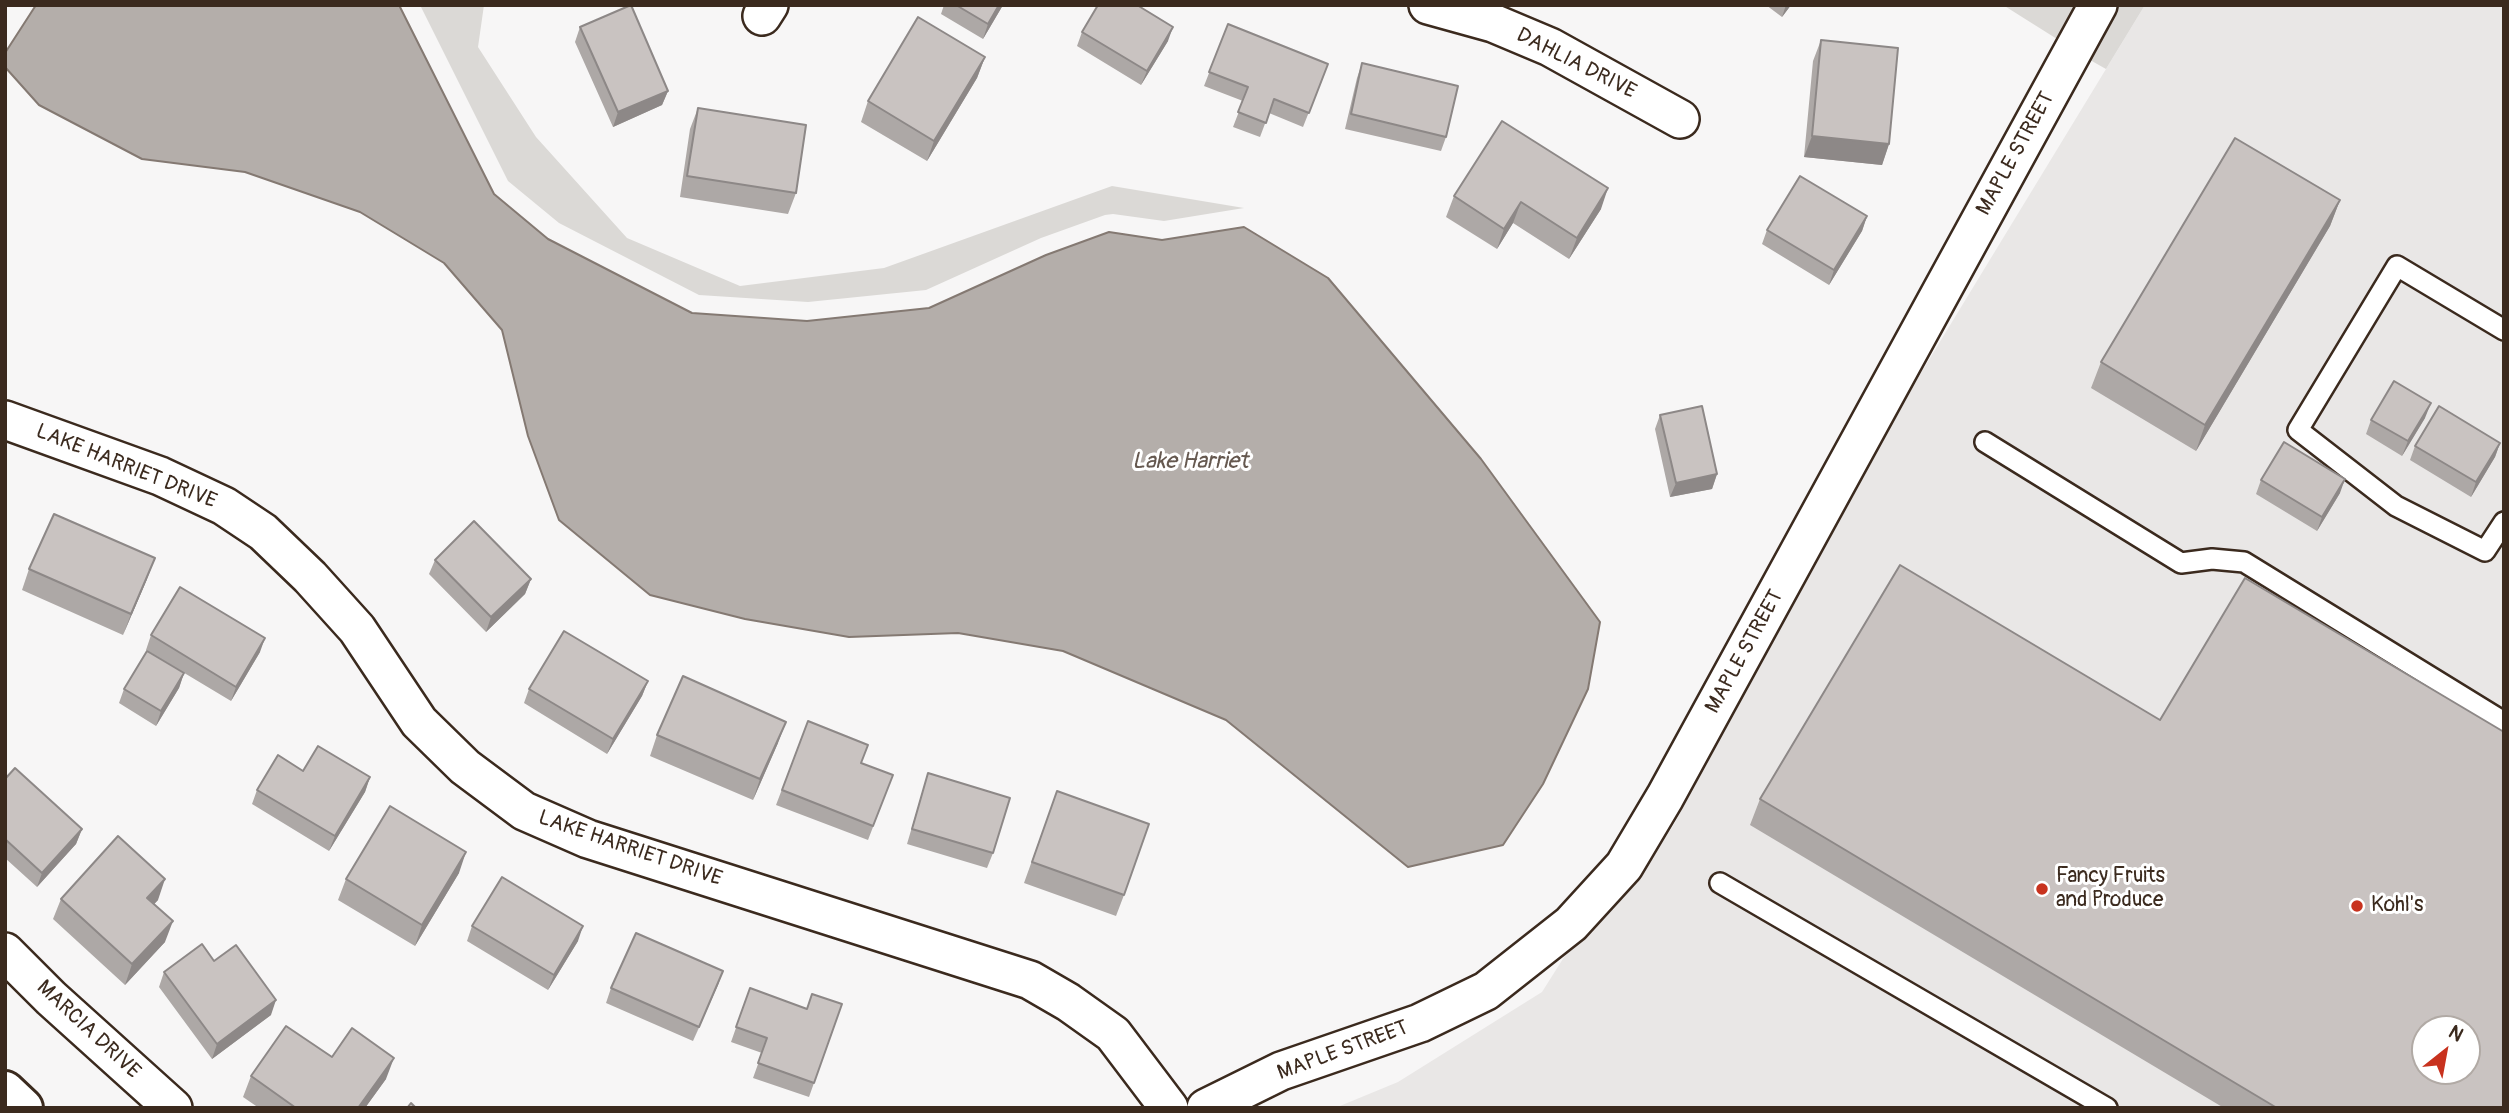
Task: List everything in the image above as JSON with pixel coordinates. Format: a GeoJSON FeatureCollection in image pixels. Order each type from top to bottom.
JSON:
{"type":"FeatureCollection","features":[{"type":"Feature","properties":{"kind":"main road"},"geometry":{"type":"LineString","coordinates":[[5,1091],[23,1108]]}},
{"type":"Feature","properties":{"kind":"street","name":"DAHLIA DRIVE"},"geometry":{"type":"LineString","coordinates":[[1428,5],[1493,23],[1550,47],[1680,119]]}},
{"type":"Feature","properties":{"kind":"street","name":"MAPLE STREET"},"geometry":{"type":"LineString","coordinates":[[1206,1108],[1281,1071],[1420,1023],[1486,992],[1571,924],[1624,866],[1672,785],[2098,5]]}},
{"type":"Feature","properties":{"kind":"street","name":"LAKE HARRIET DRIVE"},"geometry":{"type":"LineString","coordinates":[[5,419],[160,476],[224,506],[263,532],[310,576],[357,629],[419,722],[465,768],[524,811],[588,839],[1030,980],[1068,1002],[1113,1034],[1170,1108]]}},
{"type":"Feature","properties":{"kind":"street","name":"MARCIA DRIVE"},"geometry":{"type":"LineString","coordinates":[[5,952],[51,998],[173,1108]]}},
{"type":"Feature","properties":{"kind":"lane"},"geometry":{"type":"LineString","coordinates":[[2504,330],[2396,265],[2298,430],[2396,506],[2486,551],[2504,522]]}},
{"type":"Feature","properties":{"kind":"lane"},"geometry":{"type":"LineString","coordinates":[[1985,442],[2181,563],[2212,559],[2244,562],[2504,722]]}},
{"type":"Feature","properties":{"kind":"lane"},"geometry":{"type":"LineString","coordinates":[[1720,883],[2108,1108]]}},
{"type":"Feature","properties":{"kind":"shaded area"},"geometry":{"type":"Polygon","coordinates":[[[420,5],[484,5],[478,47],[536,137],[627,238],[740,286],[884,268],[1112,186],[1244,208],[1164,221],[1105,215],[1041,238],[926,290],[808,302],[699,295],[559,223],[508,181],[420,5]]]}},
{"type":"Feature","properties":{"kind":"shaded area"},"geometry":{"type":"Polygon","coordinates":[[[2003,5],[2075,5],[2057,39],[2003,5]]]}},
{"type":"Feature","properties":{"kind":"shaded area"},"geometry":{"type":"Polygon","coordinates":[[[2120,5],[2145,5],[2106,69],[2090,60],[2120,5]]]}},
{"type":"Feature","properties":{"kind":"shaded area"},"geometry":{"type":"Polygon","coordinates":[[[2145,5],[2504,5],[2504,1108],[1335,1108],[1398,1082],[1542,992],[1566,954],[1585,938],[1637,880],[1673,826],[1913,386],[2145,5]]]}},
{"type":"Feature","properties":{"kind":"water","name":"Lake Harriet"},"geometry":{"type":"Polygon","coordinates":[[[36,5],[399,5],[494,194],[548,239],[692,313],[807,321],[929,308],[1046,255],[1109,232],[1162,240],[1244,227],[1328,278],[1481,459],[1600,622],[1588,689],[1543,784],[1503,845],[1408,867],[1226,720],[1063,651],[958,633],[849,637],[745,619],[650,595],[559,520],[528,436],[502,330],[444,263],[360,212],[245,172],[142,159],[39,105],[5,67],[5,53],[36,5]]]}},
{"type":"Feature","properties":{"kind":"building"},"geometry":{"type":"Polygon","coordinates":[[[631,5],[668,91],[618,112],[580,27],[631,5]]]}},
{"type":"Feature","properties":{"kind":"building"},"geometry":{"type":"Polygon","coordinates":[[[956,5],[999,5],[988,24],[956,5]]]}},
{"type":"Feature","properties":{"kind":"building"},"geometry":{"type":"Polygon","coordinates":[[[1098,5],[1137,5],[1173,27],[1147,71],[1082,32],[1098,5]]]}},
{"type":"Feature","properties":{"kind":"building"},"geometry":{"type":"Polygon","coordinates":[[[918,17],[985,57],[934,141],[868,101],[918,17]]]}},
{"type":"Feature","properties":{"kind":"building"},"geometry":{"type":"Polygon","coordinates":[[[1228,24],[1328,64],[1309,113],[1274,99],[1266,123],[1238,112],[1248,87],[1209,72],[1228,24]]]}},
{"type":"Feature","properties":{"kind":"building"},"geometry":{"type":"Polygon","coordinates":[[[1821,40],[1898,48],[1889,144],[1812,136],[1821,40]]]}},
{"type":"Feature","properties":{"kind":"building"},"geometry":{"type":"Polygon","coordinates":[[[1362,63],[1458,86],[1446,137],[1351,114],[1362,63]]]}},
{"type":"Feature","properties":{"kind":"building"},"geometry":{"type":"Polygon","coordinates":[[[698,108],[806,125],[796,193],[687,176],[698,108]]]}},
{"type":"Feature","properties":{"kind":"building"},"geometry":{"type":"Polygon","coordinates":[[[1502,121],[1608,188],[1577,238],[1521,202],[1504,229],[1454,196],[1502,121]]]}},
{"type":"Feature","properties":{"kind":"building"},"geometry":{"type":"Polygon","coordinates":[[[2235,138],[2340,200],[2205,425],[2101,362],[2235,138]]]}},
{"type":"Feature","properties":{"kind":"building"},"geometry":{"type":"Polygon","coordinates":[[[1800,176],[1867,216],[1834,270],[1767,230],[1800,176]]]}},
{"type":"Feature","properties":{"kind":"building"},"geometry":{"type":"Polygon","coordinates":[[[2394,381],[2431,403],[2408,441],[2371,420],[2394,381]]]}},
{"type":"Feature","properties":{"kind":"building"},"geometry":{"type":"Polygon","coordinates":[[[1702,406],[1717,474],[1676,483],[1660,415],[1702,406]]]}},
{"type":"Feature","properties":{"kind":"building"},"geometry":{"type":"Polygon","coordinates":[[[2439,406],[2500,443],[2476,482],[2415,446],[2439,406]]]}},
{"type":"Feature","properties":{"kind":"building"},"geometry":{"type":"Polygon","coordinates":[[[2284,442],[2345,479],[2322,517],[2261,480],[2284,442]]]}},
{"type":"Feature","properties":{"kind":"building"},"geometry":{"type":"Polygon","coordinates":[[[54,514],[155,558],[131,614],[29,569],[54,514]]]}},
{"type":"Feature","properties":{"kind":"building"},"geometry":{"type":"Polygon","coordinates":[[[474,521],[531,579],[491,617],[435,560],[474,521]]]}},
{"type":"Feature","properties":{"kind":"building"},"geometry":{"type":"Polygon","coordinates":[[[1900,565],[2160,720],[2245,578],[2504,732],[2504,1108],[2277,1108],[1760,799],[1900,565]]]}},
{"type":"Feature","properties":{"kind":"building"},"geometry":{"type":"Polygon","coordinates":[[[180,587],[265,638],[236,687],[151,635],[180,587]]]}},
{"type":"Feature","properties":{"kind":"building"},"geometry":{"type":"Polygon","coordinates":[[[564,631],[648,681],[613,739],[529,689],[564,631]]]}},
{"type":"Feature","properties":{"kind":"building"},"geometry":{"type":"Polygon","coordinates":[[[147,651],[184,673],[161,711],[124,689],[147,651]]]}},
{"type":"Feature","properties":{"kind":"building"},"geometry":{"type":"Polygon","coordinates":[[[683,676],[786,722],[760,779],[657,735],[683,676]]]}},
{"type":"Feature","properties":{"kind":"building"},"geometry":{"type":"Polygon","coordinates":[[[808,721],[868,745],[861,763],[893,775],[873,826],[782,790],[808,721]]]}},
{"type":"Feature","properties":{"kind":"building"},"geometry":{"type":"Polygon","coordinates":[[[318,746],[370,777],[335,836],[257,790],[278,755],[303,771],[318,746]]]}},
{"type":"Feature","properties":{"kind":"building"},"geometry":{"type":"Polygon","coordinates":[[[15,768],[82,829],[42,873],[5,839],[5,779],[15,768]]]}},
{"type":"Feature","properties":{"kind":"building"},"geometry":{"type":"Polygon","coordinates":[[[928,773],[1010,798],[993,853],[912,829],[928,773]]]}},
{"type":"Feature","properties":{"kind":"building"},"geometry":{"type":"Polygon","coordinates":[[[1057,791],[1149,824],[1124,895],[1032,862],[1057,791]]]}},
{"type":"Feature","properties":{"kind":"building"},"geometry":{"type":"Polygon","coordinates":[[[390,806],[466,852],[422,925],[346,879],[390,806]]]}},
{"type":"Feature","properties":{"kind":"building"},"geometry":{"type":"Polygon","coordinates":[[[118,836],[165,879],[147,898],[173,921],[132,964],[61,899],[118,836]]]}},
{"type":"Feature","properties":{"kind":"building"},"geometry":{"type":"Polygon","coordinates":[[[502,877],[583,926],[554,975],[472,926],[502,877]]]}},
{"type":"Feature","properties":{"kind":"building"},"geometry":{"type":"Polygon","coordinates":[[[636,933],[723,971],[699,1027],[611,988],[636,933]]]}},
{"type":"Feature","properties":{"kind":"building"},"geometry":{"type":"Polygon","coordinates":[[[202,944],[214,961],[236,945],[276,1000],[217,1044],[164,972],[202,944]]]}},
{"type":"Feature","properties":{"kind":"building"},"geometry":{"type":"Polygon","coordinates":[[[750,988],[807,1009],[812,994],[842,1004],[814,1083],[758,1063],[767,1038],[736,1027],[750,988]]]}},
{"type":"Feature","properties":{"kind":"building"},"geometry":{"type":"Polygon","coordinates":[[[286,1026],[332,1057],[352,1028],[394,1058],[358,1108],[296,1108],[251,1076],[286,1026]]]}},
{"type":"Feature","properties":{"kind":"place","name":"Fancy Fruits and Produce"},"geometry":{"type":"Point","coordinates":[2042,889]}},
{"type":"Feature","properties":{"kind":"place","name":"Kohl's"},"geometry":{"type":"Point","coordinates":[2357,906]}}]}
